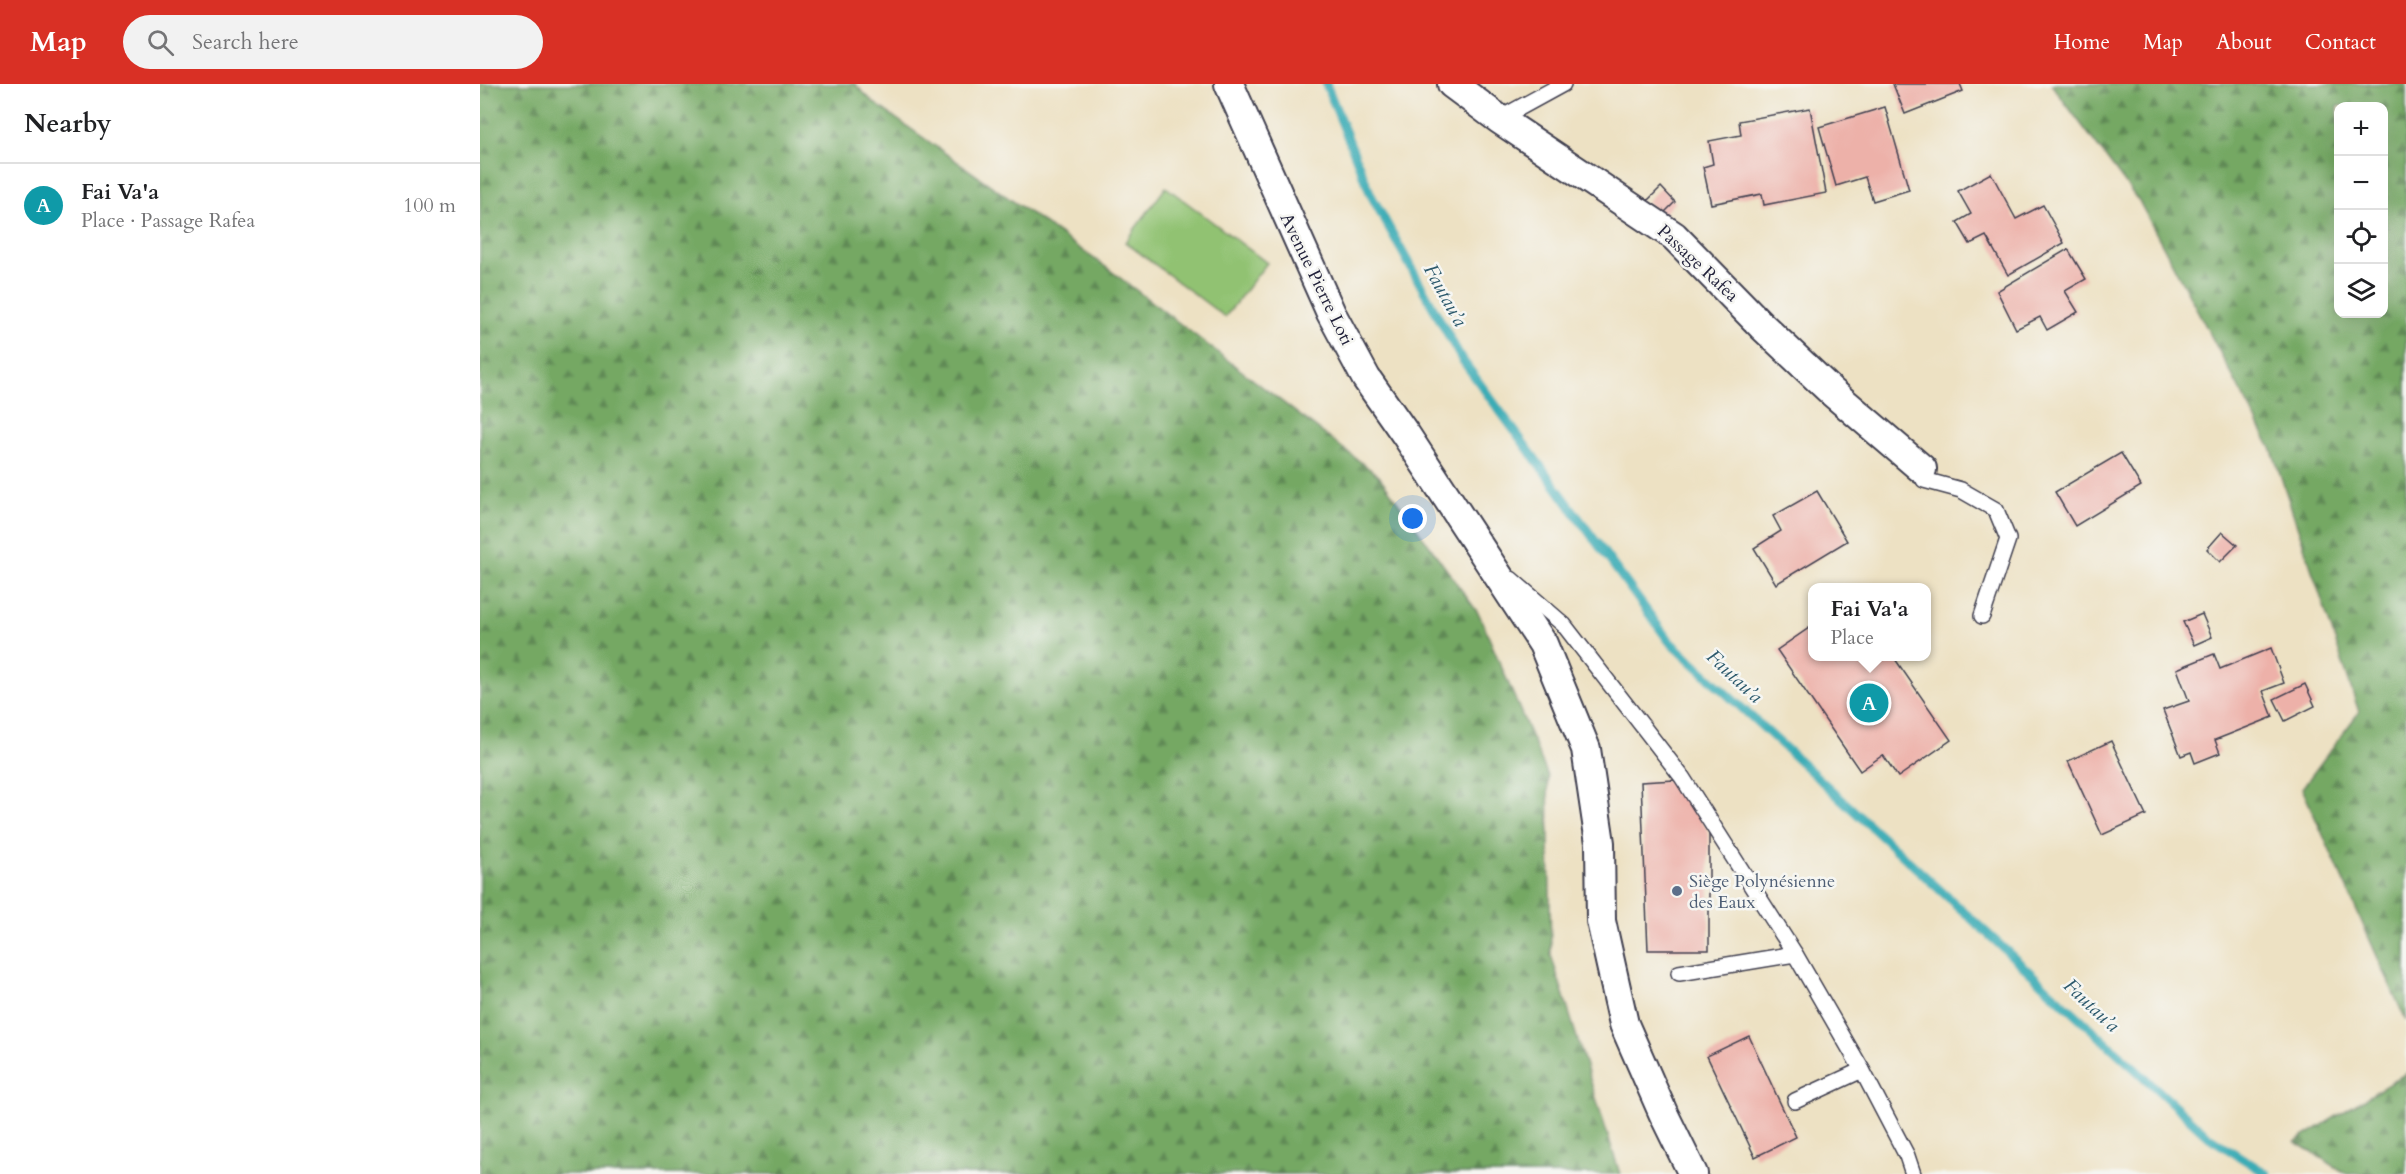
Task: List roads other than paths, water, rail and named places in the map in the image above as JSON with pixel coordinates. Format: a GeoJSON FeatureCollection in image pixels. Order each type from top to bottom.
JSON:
{"type":"FeatureCollection","features":[{"type":"Feature","properties":{"kind":"street","name":"Avenue Pierre Loti"},"geometry":{"type":"LineString","coordinates":[[1229,84],[1331,313],[1366,378],[1544,644],[1586,748],[1600,843],[1601,921],[1624,1024],[1693,1174]]}},
{"type":"Feature","properties":{"kind":"street","name":"Passage Rafea"},"geometry":{"type":"LineString","coordinates":[[1452,84],[1499,119],[1674,236],[1762,326],[1832,392],[1922,469]]}},
{"type":"Feature","properties":{"kind":"lane"},"geometry":{"type":"LineString","coordinates":[[1499,119],[1563,84]]}},
{"type":"Feature","properties":{"kind":"lane"},"geometry":{"type":"LineString","coordinates":[[1922,469],[1924,480],[1962,490],[1996,510],[2008,539],[1982,616]]}},
{"type":"Feature","properties":{"kind":"lane"},"geometry":{"type":"LineString","coordinates":[[1489,560],[1564,624],[1682,777],[1795,954],[1862,1070],[1907,1156],[1913,1174]]}},
{"type":"Feature","properties":{"kind":"lane"},"geometry":{"type":"LineString","coordinates":[[1678,974],[1795,954]]}},
{"type":"Feature","properties":{"kind":"lane"},"geometry":{"type":"LineString","coordinates":[[1795,1101],[1862,1070]]}},
{"type":"Feature","properties":{"kind":"waterway","name":"Fautau’a"},"geometry":{"type":"LineString","coordinates":[[1326,84],[1371,195],[1461,358],[1669,641],[2209,1137],[2267,1174]]}},
{"type":"Feature","properties":{"kind":"place","name":"Fai Va'a"},"geometry":{"type":"Point","coordinates":[1869,703]}},
{"type":"Feature","properties":{"kind":"place","name":"Siège Polynésienne des Eaux"},"geometry":{"type":"Point","coordinates":[1677,891]}}]}
